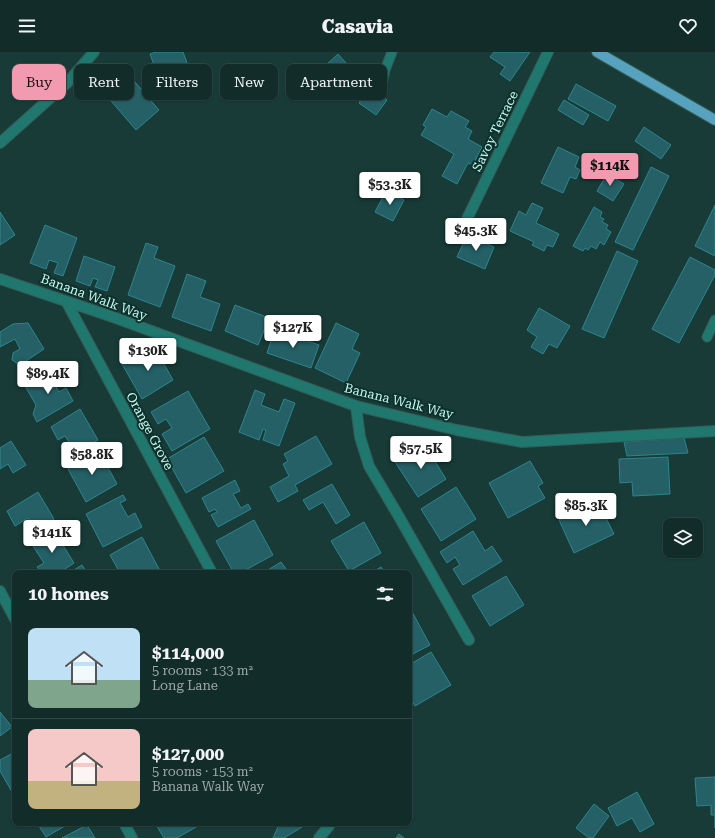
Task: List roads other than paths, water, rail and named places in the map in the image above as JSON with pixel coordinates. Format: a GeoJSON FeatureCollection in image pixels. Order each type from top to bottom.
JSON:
{"type":"FeatureCollection","features":[{"type":"Feature","properties":{"kind":"main road"},"geometry":{"type":"LineString","coordinates":[[597,52],[715,120]]}},
{"type":"Feature","properties":{"kind":"street"},"geometry":{"type":"LineString","coordinates":[[0,143],[67,83],[94,52]]}},
{"type":"Feature","properties":{"kind":"street","name":"Savoy Terrace"},"geometry":{"type":"LineString","coordinates":[[466,222],[548,52]]}},
{"type":"Feature","properties":{"kind":"street","name":"Banana Walk Way"},"geometry":{"type":"LineString","coordinates":[[0,279],[66,301],[356,406],[457,430],[522,442],[715,431]]}},
{"type":"Feature","properties":{"kind":"street","name":"Orange Grove"},"geometry":{"type":"LineString","coordinates":[[66,301],[210,570]]}},
{"type":"Feature","properties":{"kind":"street"},"geometry":{"type":"LineString","coordinates":[[356,406],[360,437],[369,466],[469,640]]}},
{"type":"Feature","properties":{"kind":"street"},"geometry":{"type":"LineString","coordinates":[[0,591],[12,613]]}},
{"type":"Feature","properties":{"kind":"street"},"geometry":{"type":"LineString","coordinates":[[126,826],[132,838]]}},
{"type":"Feature","properties":{"kind":"street"},"geometry":{"type":"LineString","coordinates":[[319,838],[329,826]]}},
{"type":"Feature","properties":{"kind":"lane"},"geometry":{"type":"LineString","coordinates":[[387,65],[392,52]]}},
{"type":"Feature","properties":{"kind":"lane"},"geometry":{"type":"LineString","coordinates":[[707,337],[715,320]]}}]}
